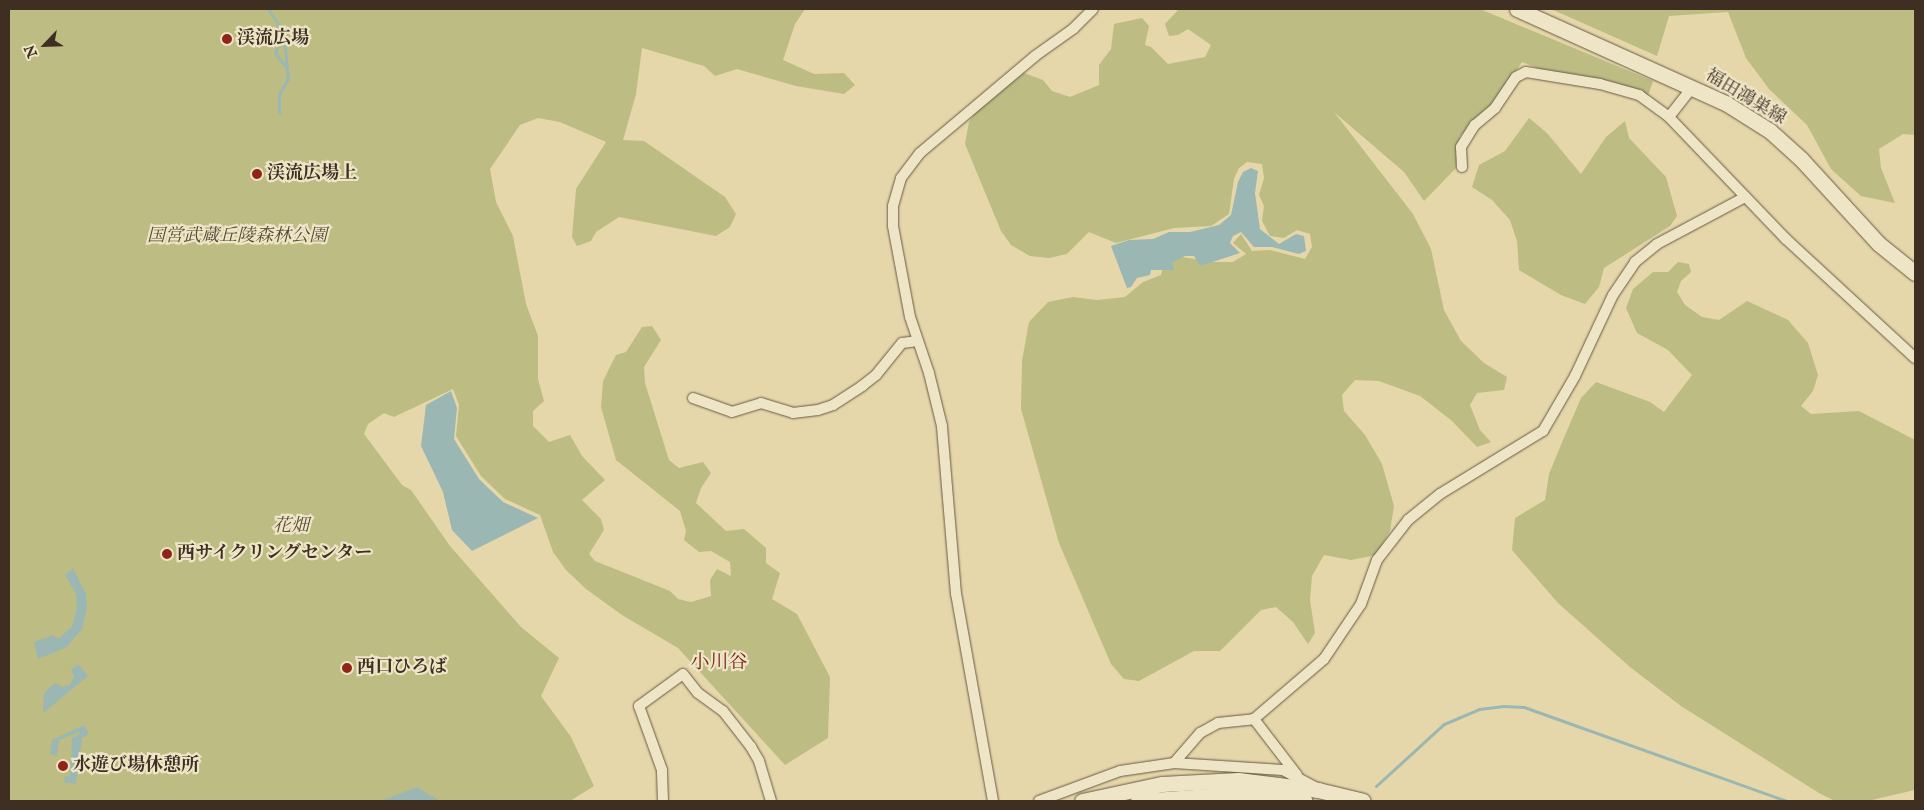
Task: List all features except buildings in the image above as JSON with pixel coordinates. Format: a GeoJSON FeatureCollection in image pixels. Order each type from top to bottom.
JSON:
{"type":"FeatureCollection","features":[{"type":"Feature","properties":{"kind":"main road","name":"福田鴻巣線"},"geometry":{"type":"LineString","coordinates":[[1517,9],[1692,88],[1770,131],[1801,159],[1879,244],[1915,273]]}},
{"type":"Feature","properties":{"kind":"main road"},"geometry":{"type":"LineString","coordinates":[[1082,801],[1130,789],[1197,780],[1238,780],[1320,795],[1338,795],[1360,800]]}},
{"type":"Feature","properties":{"kind":"main road"},"geometry":{"type":"LineString","coordinates":[[1138,801],[1238,794],[1305,801]]}},
{"type":"Feature","properties":{"kind":"street"},"geometry":{"type":"LineString","coordinates":[[993,801],[956,594],[942,426],[910,317],[893,226],[893,206],[901,178],[920,153],[958,118],[1073,29],[1093,9]]}},
{"type":"Feature","properties":{"kind":"street"},"geometry":{"type":"LineString","coordinates":[[1462,167],[1461,147],[1475,125],[1495,108],[1516,77],[1526,72],[1600,84],[1639,95],[1669,117],[1745,197],[1915,358]]}},
{"type":"Feature","properties":{"kind":"street"},"geometry":{"type":"LineString","coordinates":[[1669,117],[1692,88]]}},
{"type":"Feature","properties":{"kind":"street"},"geometry":{"type":"LineString","coordinates":[[1174,763],[1200,733],[1218,723],[1254,719],[1324,659],[1361,604],[1377,560],[1408,520],[1440,494],[1543,432],[1575,376],[1612,295],[1635,262],[1657,244],[1745,197]]}},
{"type":"Feature","properties":{"kind":"street"},"geometry":{"type":"LineString","coordinates":[[693,398],[732,412],[761,403],[793,412],[818,410],[839,401],[869,380],[902,343],[918,341]]}},
{"type":"Feature","properties":{"kind":"street"},"geometry":{"type":"LineString","coordinates":[[662,801],[662,770],[639,706],[683,674],[698,693],[723,711],[751,747],[759,761],[771,801]]}},
{"type":"Feature","properties":{"kind":"street"},"geometry":{"type":"LineString","coordinates":[[1254,719],[1297,775],[1320,795]]}},
{"type":"Feature","properties":{"kind":"street"},"geometry":{"type":"LineString","coordinates":[[1039,801],[1120,771],[1174,763],[1283,770],[1297,775]]}},
{"type":"Feature","properties":{"kind":"green space","name":"国営武蔵丘陵森林公園"},"geometry":{"type":"Polygon","coordinates":[[[9,9],[805,9],[795,24],[783,60],[814,74],[844,73],[855,85],[844,94],[796,86],[737,69],[715,76],[704,66],[642,48],[636,94],[623,140],[644,141],[725,197],[736,214],[730,227],[716,236],[619,217],[596,232],[591,241],[577,246],[572,237],[576,189],[606,142],[560,122],[538,118],[520,125],[490,169],[496,202],[513,236],[526,304],[538,336],[538,379],[544,401],[533,411],[533,426],[549,442],[570,435],[582,456],[605,480],[582,500],[601,519],[604,530],[589,554],[595,561],[670,591],[678,599],[691,602],[711,596],[710,580],[717,569],[731,576],[730,562],[711,551],[699,552],[684,540],[686,531],[680,511],[616,460],[601,407],[603,381],[616,355],[626,352],[642,327],[652,326],[661,340],[644,367],[645,383],[669,460],[679,468],[703,462],[711,473],[701,488],[696,503],[726,531],[744,529],[766,548],[766,563],[780,573],[772,599],[797,614],[830,677],[828,738],[785,765],[678,648],[622,615],[586,589],[566,570],[553,552],[540,515],[505,499],[481,476],[456,436],[459,405],[453,389],[394,417],[384,413],[368,424],[364,434],[402,485],[411,490],[450,546],[521,627],[559,658],[541,696],[571,737],[594,786],[570,801],[9,801],[9,9]]]}},
{"type":"Feature","properties":{"kind":"green space"},"geometry":{"type":"Polygon","coordinates":[[[1179,9],[1480,9],[1653,81],[1648,96],[1614,82],[1560,77],[1522,62],[1494,103],[1460,136],[1456,168],[1424,201],[1404,172],[1334,112],[1413,214],[1431,249],[1444,310],[1461,341],[1484,363],[1507,377],[1504,390],[1477,393],[1470,405],[1480,430],[1491,442],[1477,447],[1452,421],[1420,396],[1379,381],[1355,380],[1342,395],[1344,411],[1365,435],[1382,464],[1394,506],[1390,531],[1376,555],[1351,560],[1324,555],[1312,576],[1310,600],[1315,633],[1308,644],[1293,622],[1276,607],[1261,610],[1220,651],[1194,651],[1139,681],[1124,679],[1111,664],[1059,543],[1021,409],[1022,361],[1029,322],[1048,302],[1073,297],[1097,300],[1125,297],[1143,282],[1161,275],[1165,260],[1182,257],[1214,262],[1233,262],[1246,254],[1233,243],[1241,234],[1252,251],[1270,250],[1305,259],[1312,247],[1310,234],[1297,230],[1284,238],[1270,236],[1262,221],[1264,206],[1259,195],[1264,178],[1262,164],[1247,162],[1239,168],[1234,179],[1229,214],[1211,226],[1174,228],[1116,243],[1089,232],[1067,254],[1049,258],[1030,256],[1011,245],[1001,231],[965,144],[969,122],[982,103],[1006,83],[1024,73],[1043,80],[1052,91],[1070,97],[1099,85],[1099,65],[1111,49],[1114,24],[1142,18],[1149,26],[1145,45],[1151,47],[1168,64],[1205,57],[1211,45],[1188,29],[1178,35],[1169,36],[1165,24],[1179,9]]]}},
{"type":"Feature","properties":{"kind":"green space"},"geometry":{"type":"Polygon","coordinates":[[[1551,9],[1915,9],[1915,135],[1903,134],[1879,149],[1881,168],[1895,203],[1861,196],[1831,169],[1807,125],[1769,89],[1746,58],[1728,12],[1669,16],[1657,56],[1551,9]]]}},
{"type":"Feature","properties":{"kind":"green space"},"geometry":{"type":"Polygon","coordinates":[[[1529,118],[1547,133],[1581,174],[1606,137],[1625,121],[1629,138],[1666,177],[1677,216],[1670,226],[1604,268],[1599,287],[1585,304],[1561,295],[1519,270],[1517,241],[1510,220],[1492,200],[1472,187],[1479,165],[1505,151],[1529,118]]]}},
{"type":"Feature","properties":{"kind":"green space"},"geometry":{"type":"Polygon","coordinates":[[[1678,262],[1689,264],[1691,272],[1681,281],[1677,292],[1685,305],[1702,317],[1719,320],[1747,301],[1788,320],[1808,343],[1818,375],[1813,391],[1801,406],[1811,414],[1859,411],[1915,440],[1915,790],[1867,801],[1835,801],[1819,793],[1681,706],[1630,667],[1558,603],[1512,550],[1515,518],[1545,500],[1549,474],[1581,398],[1596,382],[1650,402],[1664,412],[1692,375],[1668,350],[1637,333],[1626,308],[1633,289],[1653,272],[1668,272],[1678,262]]]}},
{"type":"Feature","properties":{"kind":"water"},"geometry":{"type":"Polygon","coordinates":[[[1251,168],[1258,171],[1255,193],[1260,229],[1279,244],[1296,234],[1304,236],[1306,251],[1299,254],[1272,247],[1254,247],[1241,232],[1233,236],[1230,243],[1240,253],[1200,266],[1194,256],[1185,256],[1172,262],[1174,270],[1151,270],[1150,275],[1137,278],[1131,287],[1127,288],[1111,246],[1129,240],[1153,239],[1169,232],[1190,232],[1219,225],[1231,215],[1238,182],[1243,172],[1251,168]]]}},
{"type":"Feature","properties":{"kind":"water"},"geometry":{"type":"Polygon","coordinates":[[[451,391],[457,408],[454,439],[479,479],[503,502],[538,518],[472,551],[452,530],[443,492],[421,446],[426,405],[451,391]]]}},
{"type":"Feature","properties":{"kind":"water"},"geometry":{"type":"Polygon","coordinates":[[[73,568],[86,594],[87,607],[82,629],[67,647],[38,659],[34,642],[53,635],[58,639],[72,627],[77,608],[76,594],[65,575],[73,568]]]}},
{"type":"Feature","properties":{"kind":"water"},"geometry":{"type":"Polygon","coordinates":[[[78,664],[88,676],[43,713],[44,693],[55,683],[62,687],[70,685],[74,677],[71,670],[78,664]]]}},
{"type":"Feature","properties":{"kind":"water"},"geometry":{"type":"Polygon","coordinates":[[[84,725],[89,734],[82,738],[76,784],[64,782],[65,776],[70,777],[72,738],[80,734],[79,732],[59,740],[57,756],[50,754],[52,740],[84,725]]]}},
{"type":"Feature","properties":{"kind":"water"},"geometry":{"type":"Polygon","coordinates":[[[417,787],[440,801],[381,801],[417,787]]]}},
{"type":"Feature","properties":{"kind":"waterway"},"geometry":{"type":"LineString","coordinates":[[268,9],[283,31],[287,68],[288,79],[279,94],[279,113]]}},
{"type":"Feature","properties":{"kind":"waterway"},"geometry":{"type":"LineString","coordinates":[[282,32],[275,53],[286,67]]}},
{"type":"Feature","properties":{"kind":"waterway"},"geometry":{"type":"LineString","coordinates":[[1376,786],[1444,724],[1479,709],[1504,706],[1524,707],[1786,801]]}},
{"type":"Feature","properties":{"kind":"place","name":"渓流広場"},"geometry":{"type":"Point","coordinates":[227,39]}},
{"type":"Feature","properties":{"kind":"place","name":"渓流広場上"},"geometry":{"type":"Point","coordinates":[257,174]}},
{"type":"Feature","properties":{"kind":"place","name":"西サイクリングセンター"},"geometry":{"type":"Point","coordinates":[167,554]}},
{"type":"Feature","properties":{"kind":"place","name":"西口ひろば"},"geometry":{"type":"Point","coordinates":[347,668]}},
{"type":"Feature","properties":{"kind":"place","name":"水遊び場休憩所"},"geometry":{"type":"Point","coordinates":[63,766]}},
{"type":"Feature","properties":{"kind":"district","name":"小川谷"},"geometry":{"type":"Point","coordinates":[719,664]}},
{"type":"Feature","properties":{"kind":"park label","name":"花畑"},"geometry":{"type":"Point","coordinates":[291,527]}}]}
